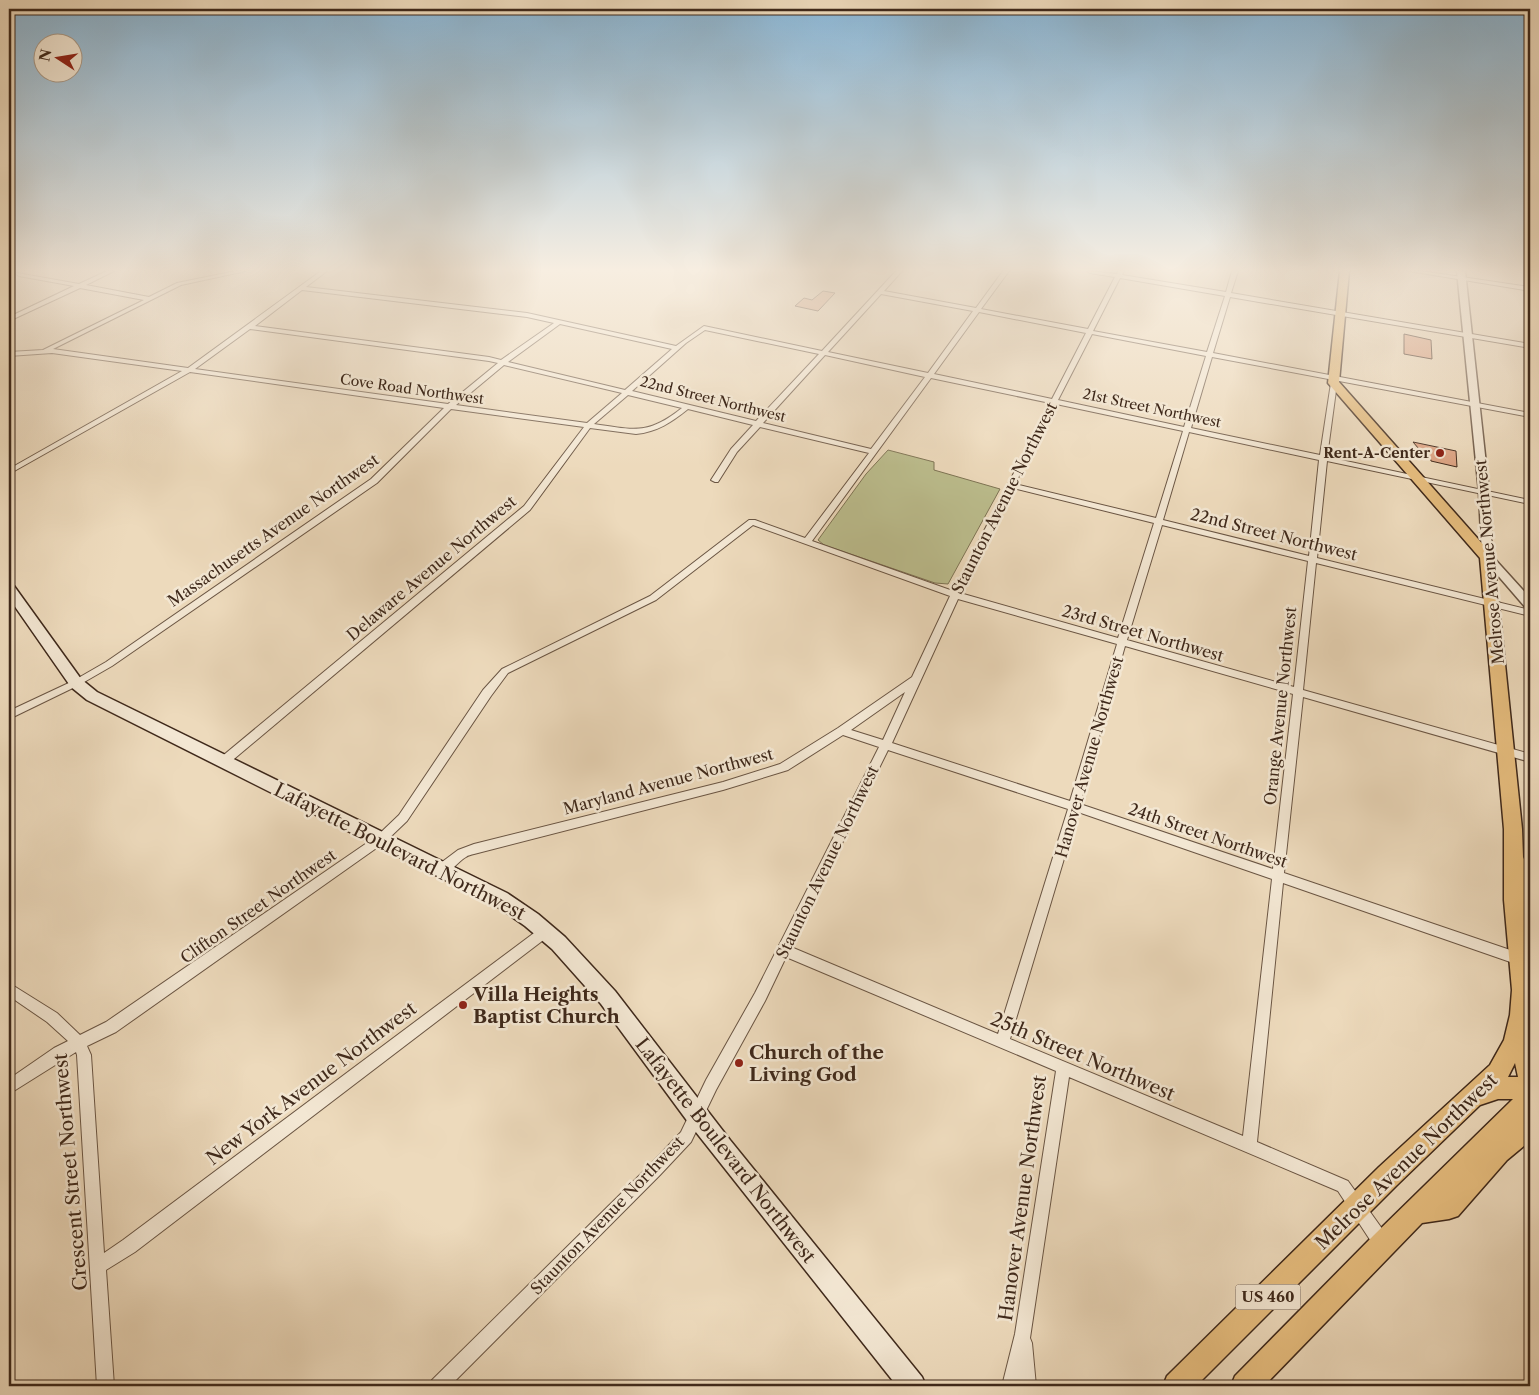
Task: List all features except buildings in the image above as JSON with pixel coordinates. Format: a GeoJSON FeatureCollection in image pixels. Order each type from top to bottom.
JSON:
{"type":"FeatureCollection","features":[{"type":"Feature","properties":{"kind":"main road","name":"Orange Avenue Northwest"},"geometry":{"type":"LineString","coordinates":[[1333,380],[1338,336]]}},
{"type":"Feature","properties":{"kind":"main road"},"geometry":{"type":"LineString","coordinates":[[1333,380],[1420,478],[1486,557]]}},
{"type":"Feature","properties":{"kind":"main road","name":"Melrose Avenue Northwest"},"geometry":{"type":"LineString","coordinates":[[1177,1386],[1388,1176],[1498,1073],[1514,1043],[1521,1016],[1525,966],[1514,900],[1514,854],[1486,557]]}},
{"type":"Feature","properties":{"kind":"main road","name":"Lafayette Boulevard Northwest"},"geometry":{"type":"LineString","coordinates":[[9,589],[76,682],[92,696],[442,869],[524,913],[546,931],[606,995],[697,1115],[913,1386]]}},
{"type":"Feature","properties":{"kind":"main road","name":"Melrose Avenue Northwest"},"geometry":{"type":"LineString","coordinates":[[1514,854],[1530,898]]}},
{"type":"Feature","properties":{"kind":"main road"},"geometry":{"type":"LineString","coordinates":[[1530,1043],[1525,1058],[1530,1080]]}},
{"type":"Feature","properties":{"kind":"main road"},"geometry":{"type":"LineString","coordinates":[[1474,1097],[1486,1090],[1498,1088],[1530,1088]]}},
{"type":"Feature","properties":{"kind":"main road","name":"US 460"},"geometry":{"type":"LineString","coordinates":[[1245,1386],[1383,1244],[1518,1112],[1530,1095]]}},
{"type":"Feature","properties":{"kind":"main road"},"geometry":{"type":"LineString","coordinates":[[1418,1210],[1449,1207],[1508,1143],[1530,1129]]}},
{"type":"Feature","properties":{"kind":"street"},"geometry":{"type":"LineString","coordinates":[[43,350],[77,336]]}},
{"type":"Feature","properties":{"kind":"street"},"geometry":{"type":"LineString","coordinates":[[9,472],[187,371],[237,336]]}},
{"type":"Feature","properties":{"kind":"street","name":"22nd Street Northwest"},"geometry":{"type":"LineString","coordinates":[[321,336],[476,356],[874,452]]}},
{"type":"Feature","properties":{"kind":"street","name":"Massachusetts Avenue Northwest"},"geometry":{"type":"LineString","coordinates":[[9,714],[109,664],[374,481],[449,407],[503,362],[539,336]]}},
{"type":"Feature","properties":{"kind":"street"},"geometry":{"type":"LineString","coordinates":[[622,336],[676,348]]}},
{"type":"Feature","properties":{"kind":"street","name":"Delaware Avenue Northwest"},"geometry":{"type":"LineString","coordinates":[[224,761],[527,508],[588,426],[691,336]]}},
{"type":"Feature","properties":{"kind":"street","name":"21st Street Northwest"},"geometry":{"type":"LineString","coordinates":[[751,336],[1530,502]]}},
{"type":"Feature","properties":{"kind":"street"},"geometry":{"type":"LineString","coordinates":[[715,480],[734,451],[840,336]]}},
{"type":"Feature","properties":{"kind":"street"},"geometry":{"type":"LineString","coordinates":[[807,542],[958,336]]}},
{"type":"Feature","properties":{"kind":"street","name":"Staunton Avenue Northwest"},"geometry":{"type":"LineString","coordinates":[[438,1386],[686,1137],[711,1085],[784,950],[886,744],[954,595],[1088,336]]}},
{"type":"Feature","properties":{"kind":"street"},"geometry":{"type":"LineString","coordinates":[[1112,336],[1333,380],[1530,415]]}},
{"type":"Feature","properties":{"kind":"street","name":"Hanover Avenue Northwest"},"geometry":{"type":"LineString","coordinates":[[1002,1042],[1216,336]]}},
{"type":"Feature","properties":{"kind":"street","name":"Melrose Avenue Northwest"},"geometry":{"type":"LineString","coordinates":[[1467,336],[1484,492],[1486,557]]}},
{"type":"Feature","properties":{"kind":"street"},"geometry":{"type":"LineString","coordinates":[[1473,336],[1530,346]]}},
{"type":"Feature","properties":{"kind":"street","name":"Cove Road Northwest"},"geometry":{"type":"LineString","coordinates":[[9,354],[43,350],[636,432],[650,431],[669,422],[687,407]]}},
{"type":"Feature","properties":{"kind":"street","name":"Orange Avenue Northwest"},"geometry":{"type":"LineString","coordinates":[[1249,1146],[1333,380]]}},
{"type":"Feature","properties":{"kind":"street","name":"22nd Street Northwest"},"geometry":{"type":"LineString","coordinates":[[1010,485],[1530,613]]}},
{"type":"Feature","properties":{"kind":"street","name":"23rd Street Northwest"},"geometry":{"type":"LineString","coordinates":[[752,522],[954,595],[1530,758]]}},
{"type":"Feature","properties":{"kind":"street","name":"Clifton Street Northwest"},"geometry":{"type":"LineString","coordinates":[[9,1087],[59,1053],[111,1027],[381,839],[403,818],[487,693],[505,671],[653,598],[752,522]]}},
{"type":"Feature","properties":{"kind":"street"},"geometry":{"type":"LineString","coordinates":[[1486,557],[1530,605]]}},
{"type":"Feature","properties":{"kind":"street","name":"Maryland Avenue Northwest"},"geometry":{"type":"LineString","coordinates":[[442,869],[462,853],[474,848],[761,776],[799,760],[916,679]]}},
{"type":"Feature","properties":{"kind":"street","name":"24th Street Northwest"},"geometry":{"type":"LineString","coordinates":[[842,731],[886,744],[1279,877],[1525,966]]}},
{"type":"Feature","properties":{"kind":"street","name":"New York Avenue Northwest"},"geometry":{"type":"LineString","coordinates":[[99,1265],[129,1246],[546,931]]}},
{"type":"Feature","properties":{"kind":"street","name":"25th Street Northwest"},"geometry":{"type":"LineString","coordinates":[[784,950],[1343,1186],[1383,1244]]}},
{"type":"Feature","properties":{"kind":"street","name":"Crescent Street Northwest"},"geometry":{"type":"LineString","coordinates":[[9,989],[71,1032],[79,1042],[84,1055],[99,1265],[105,1386]]}},
{"type":"Feature","properties":{"kind":"street","name":"Hanover Avenue Northwest"},"geometry":{"type":"LineString","coordinates":[[1010,1386],[1024,1334],[1063,1068]]}},
{"type":"Feature","properties":{"kind":"street","name":"Hanover Avenue Northwest"},"geometry":{"type":"LineString","coordinates":[[1024,1334],[1027,1386]]}},
{"type":"Feature","properties":{"kind":"green space"},"geometry":{"type":"Polygon","coordinates":[[[888,450],[934,462],[934,470],[1000,489],[948,584],[935,583],[824,545],[818,540],[866,474],[888,450]]]}},
{"type":"Feature","properties":{"kind":"place","name":"Rent-A-Center"},"geometry":{"type":"Point","coordinates":[1440,453]}},
{"type":"Feature","properties":{"kind":"place","name":"Villa Heights Baptist Church"},"geometry":{"type":"Point","coordinates":[463,1005]}},
{"type":"Feature","properties":{"kind":"place","name":"Church of the Living God"},"geometry":{"type":"Point","coordinates":[739,1063]}}]}
